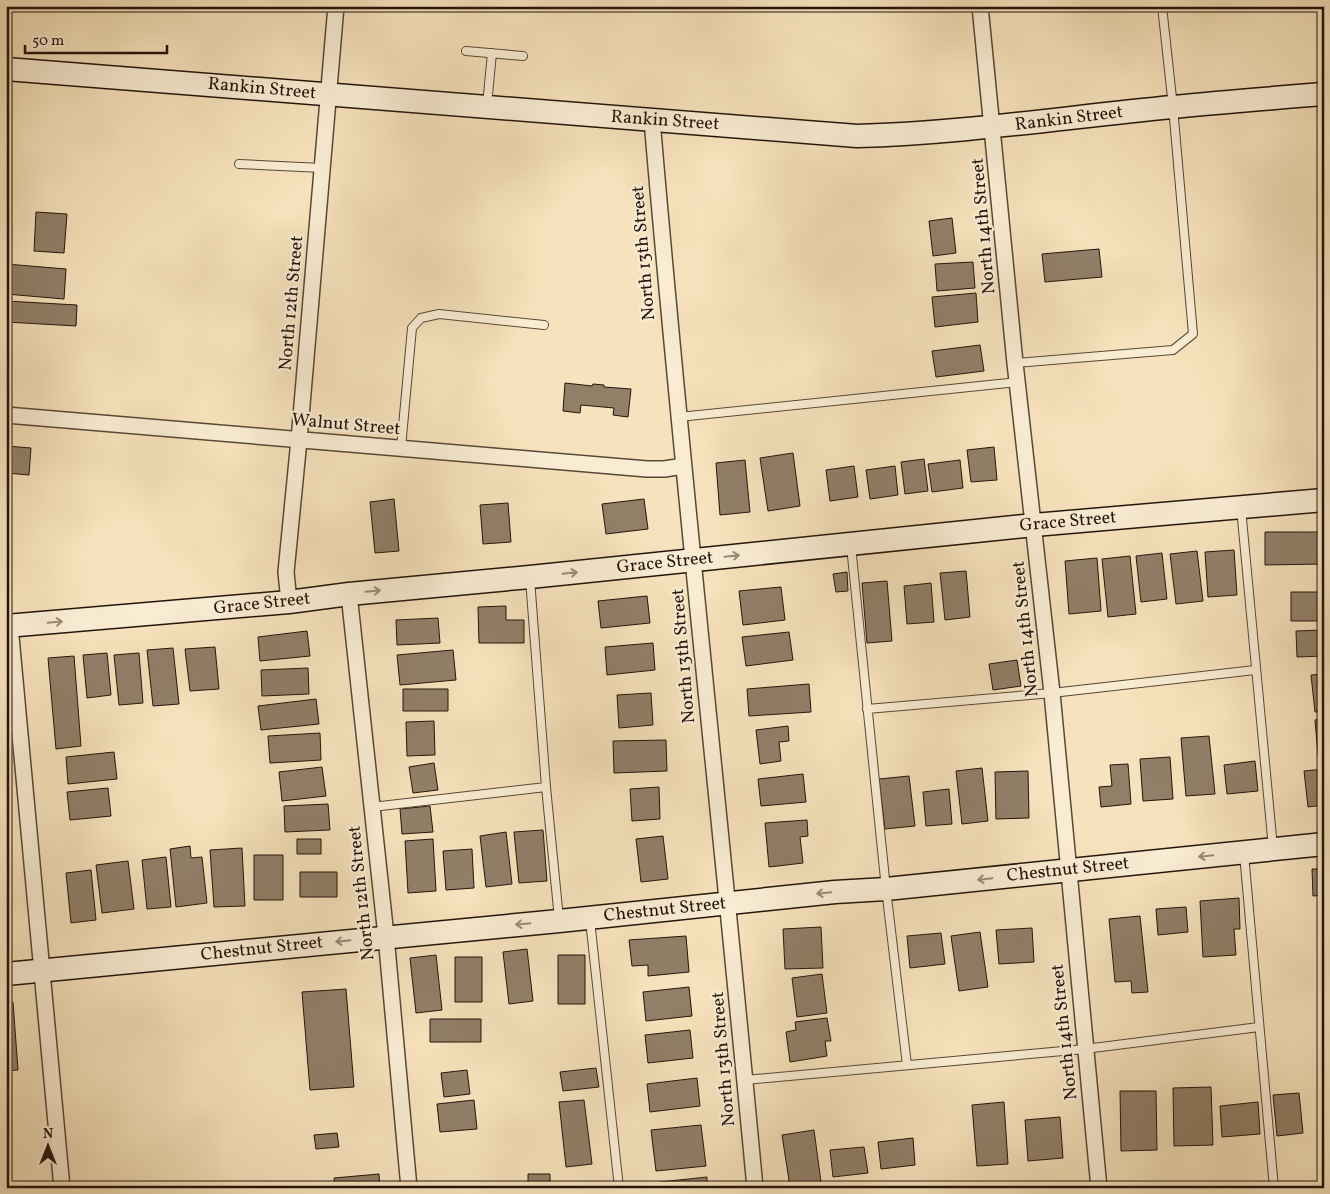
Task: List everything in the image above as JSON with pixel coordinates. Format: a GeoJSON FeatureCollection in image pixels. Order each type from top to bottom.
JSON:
{"type":"FeatureCollection","features":[{"type":"Feature","properties":{"kind":"street","name":"North 12th Street"},"geometry":{"type":"LineString","coordinates":[[289,602],[286,572],[336,6]]}},
{"type":"Feature","properties":{"kind":"street","name":"North 14th Street"},"geometry":{"type":"LineString","coordinates":[[980,6],[1015,363],[1052,693],[1085,1049],[1100,1188]]}},
{"type":"Feature","properties":{"kind":"street","name":"Rankin Street"},"geometry":{"type":"LineString","coordinates":[[6,69],[857,136],[913,135],[1173,107],[1324,94]]}},
{"type":"Feature","properties":{"kind":"street","name":"North 13th Street"},"geometry":{"type":"LineString","coordinates":[[652,120],[666,292],[755,1188]]}},
{"type":"Feature","properties":{"kind":"street","name":"Walnut Street"},"geometry":{"type":"LineString","coordinates":[[6,415],[647,469],[684,466]]}},
{"type":"Feature","properties":{"kind":"street","name":"Grace Street"},"geometry":{"type":"LineString","coordinates":[[8,626],[289,602],[349,594],[1034,525],[1324,500]]}},
{"type":"Feature","properties":{"kind":"street","name":"North 12th Street"},"geometry":{"type":"LineString","coordinates":[[349,594],[386,936],[409,1188]]}},
{"type":"Feature","properties":{"kind":"street"},"geometry":{"type":"LineString","coordinates":[[8,626],[62,1188]]}},
{"type":"Feature","properties":{"kind":"street","name":"Chestnut Street"},"geometry":{"type":"LineString","coordinates":[[6,974],[386,936],[590,918],[835,892],[886,889],[1324,844]]}},
{"type":"Feature","properties":{"kind":"lane"},"geometry":{"type":"LineString","coordinates":[[1015,363],[1173,350],[1194,334],[1162,6]]}},
{"type":"Feature","properties":{"kind":"lane"},"geometry":{"type":"LineString","coordinates":[[466,50],[523,56]]}},
{"type":"Feature","properties":{"kind":"lane"},"geometry":{"type":"LineString","coordinates":[[487,107],[492,53]]}},
{"type":"Feature","properties":{"kind":"lane"},"geometry":{"type":"LineString","coordinates":[[239,164],[322,168]]}},
{"type":"Feature","properties":{"kind":"lane"},"geometry":{"type":"LineString","coordinates":[[401,448],[412,328],[421,318],[439,314],[544,325]]}},
{"type":"Feature","properties":{"kind":"lane"},"geometry":{"type":"LineString","coordinates":[[679,417],[1018,382]]}},
{"type":"Feature","properties":{"kind":"lane"},"geometry":{"type":"LineString","coordinates":[[1241,507],[1273,850]]}},
{"type":"Feature","properties":{"kind":"lane"},"geometry":{"type":"LineString","coordinates":[[851,544],[886,889],[907,1065]]}},
{"type":"Feature","properties":{"kind":"lane"},"geometry":{"type":"LineString","coordinates":[[530,577],[546,787],[559,921]]}},
{"type":"Feature","properties":{"kind":"lane"},"geometry":{"type":"LineString","coordinates":[[867,709],[1052,693],[1255,670]]}},
{"type":"Feature","properties":{"kind":"lane"},"geometry":{"type":"LineString","coordinates":[[372,807],[546,787]]}},
{"type":"Feature","properties":{"kind":"lane"},"geometry":{"type":"LineString","coordinates":[[1244,852],[1274,1188]]}},
{"type":"Feature","properties":{"kind":"lane"},"geometry":{"type":"LineString","coordinates":[[590,918],[619,1188]]}},
{"type":"Feature","properties":{"kind":"lane"},"geometry":{"type":"LineString","coordinates":[[745,1080],[1085,1049],[1259,1027]]}},
{"type":"Feature","properties":{"kind":"building"},"geometry":{"type":"Polygon","coordinates":[[[36,212],[67,214],[64,253],[34,251],[36,212]]]}},
{"type":"Feature","properties":{"kind":"building"},"geometry":{"type":"Polygon","coordinates":[[[952,218],[956,253],[933,256],[929,221],[952,218]]]}},
{"type":"Feature","properties":{"kind":"building"},"geometry":{"type":"Polygon","coordinates":[[[1099,249],[1102,277],[1045,282],[1042,254],[1099,249]]]}},
{"type":"Feature","properties":{"kind":"building"},"geometry":{"type":"Polygon","coordinates":[[[973,262],[975,288],[937,291],[935,264],[973,262]]]}},
{"type":"Feature","properties":{"kind":"building"},"geometry":{"type":"Polygon","coordinates":[[[6,264],[66,269],[64,299],[6,294],[6,264]]]}},
{"type":"Feature","properties":{"kind":"building"},"geometry":{"type":"Polygon","coordinates":[[[976,293],[978,322],[935,327],[932,297],[976,293]]]}},
{"type":"Feature","properties":{"kind":"building"},"geometry":{"type":"Polygon","coordinates":[[[6,301],[77,305],[76,326],[6,322],[6,301]]]}},
{"type":"Feature","properties":{"kind":"building"},"geometry":{"type":"Polygon","coordinates":[[[980,345],[984,371],[936,377],[932,351],[980,345]]]}},
{"type":"Feature","properties":{"kind":"building"},"geometry":{"type":"Polygon","coordinates":[[[565,383],[592,386],[593,384],[604,385],[604,387],[631,389],[628,417],[613,415],[614,408],[581,405],[580,413],[563,411],[565,383]]]}},
{"type":"Feature","properties":{"kind":"building"},"geometry":{"type":"Polygon","coordinates":[[[6,446],[31,448],[29,475],[6,473],[6,446]]]}},
{"type":"Feature","properties":{"kind":"building"},"geometry":{"type":"Polygon","coordinates":[[[994,447],[997,480],[971,482],[967,450],[994,447]]]}},
{"type":"Feature","properties":{"kind":"building"},"geometry":{"type":"Polygon","coordinates":[[[793,453],[800,506],[768,511],[760,458],[793,453]]]}},
{"type":"Feature","properties":{"kind":"building"},"geometry":{"type":"Polygon","coordinates":[[[924,459],[928,491],[905,494],[901,462],[924,459]]]}},
{"type":"Feature","properties":{"kind":"building"},"geometry":{"type":"Polygon","coordinates":[[[745,460],[750,512],[720,515],[716,463],[745,460]]]}},
{"type":"Feature","properties":{"kind":"building"},"geometry":{"type":"Polygon","coordinates":[[[960,460],[963,488],[932,492],[928,464],[960,460]]]}},
{"type":"Feature","properties":{"kind":"building"},"geometry":{"type":"Polygon","coordinates":[[[854,466],[858,497],[830,501],[826,470],[854,466]]]}},
{"type":"Feature","properties":{"kind":"building"},"geometry":{"type":"Polygon","coordinates":[[[895,466],[898,495],[870,499],[866,470],[895,466]]]}},
{"type":"Feature","properties":{"kind":"building"},"geometry":{"type":"Polygon","coordinates":[[[394,499],[399,551],[375,553],[370,502],[394,499]]]}},
{"type":"Feature","properties":{"kind":"building"},"geometry":{"type":"Polygon","coordinates":[[[644,499],[648,529],[606,534],[602,504],[644,499]]]}},
{"type":"Feature","properties":{"kind":"building"},"geometry":{"type":"Polygon","coordinates":[[[508,503],[511,542],[483,544],[480,505],[508,503]]]}},
{"type":"Feature","properties":{"kind":"building"},"geometry":{"type":"Polygon","coordinates":[[[1265,532],[1324,532],[1324,564],[1265,565],[1265,532]]]}},
{"type":"Feature","properties":{"kind":"building"},"geometry":{"type":"Polygon","coordinates":[[[1234,550],[1237,595],[1208,597],[1205,552],[1234,550]]]}},
{"type":"Feature","properties":{"kind":"building"},"geometry":{"type":"Polygon","coordinates":[[[1197,551],[1203,601],[1176,604],[1170,554],[1197,551]]]}},
{"type":"Feature","properties":{"kind":"building"},"geometry":{"type":"Polygon","coordinates":[[[1162,553],[1167,599],[1141,602],[1136,556],[1162,553]]]}},
{"type":"Feature","properties":{"kind":"building"},"geometry":{"type":"Polygon","coordinates":[[[1130,556],[1136,614],[1108,617],[1102,559],[1130,556]]]}},
{"type":"Feature","properties":{"kind":"building"},"geometry":{"type":"Polygon","coordinates":[[[1097,558],[1101,611],[1069,614],[1065,561],[1097,558]]]}},
{"type":"Feature","properties":{"kind":"building"},"geometry":{"type":"Polygon","coordinates":[[[966,571],[970,617],[945,620],[940,573],[966,571]]]}},
{"type":"Feature","properties":{"kind":"building"},"geometry":{"type":"Polygon","coordinates":[[[847,572],[848,591],[836,592],[833,574],[847,572]]]}},
{"type":"Feature","properties":{"kind":"building"},"geometry":{"type":"Polygon","coordinates":[[[887,581],[892,641],[867,643],[862,583],[887,581]]]}},
{"type":"Feature","properties":{"kind":"building"},"geometry":{"type":"Polygon","coordinates":[[[931,583],[934,622],[907,624],[904,586],[931,583]]]}},
{"type":"Feature","properties":{"kind":"building"},"geometry":{"type":"Polygon","coordinates":[[[781,587],[785,620],[743,625],[739,591],[781,587]]]}},
{"type":"Feature","properties":{"kind":"building"},"geometry":{"type":"Polygon","coordinates":[[[1291,592],[1324,592],[1324,621],[1291,621],[1291,592]]]}},
{"type":"Feature","properties":{"kind":"building"},"geometry":{"type":"Polygon","coordinates":[[[647,596],[650,623],[601,628],[598,601],[647,596]]]}},
{"type":"Feature","properties":{"kind":"building"},"geometry":{"type":"Polygon","coordinates":[[[506,606],[506,620],[524,620],[524,643],[479,643],[478,607],[506,606]]]}},
{"type":"Feature","properties":{"kind":"building"},"geometry":{"type":"Polygon","coordinates":[[[438,618],[440,643],[397,645],[396,620],[438,618]]]}},
{"type":"Feature","properties":{"kind":"building"},"geometry":{"type":"Polygon","coordinates":[[[1324,630],[1324,656],[1297,657],[1296,631],[1324,630]]]}},
{"type":"Feature","properties":{"kind":"building"},"geometry":{"type":"Polygon","coordinates":[[[307,631],[310,656],[260,661],[258,637],[307,631]]]}},
{"type":"Feature","properties":{"kind":"building"},"geometry":{"type":"Polygon","coordinates":[[[789,632],[793,660],[746,666],[742,637],[789,632]]]}},
{"type":"Feature","properties":{"kind":"building"},"geometry":{"type":"Polygon","coordinates":[[[653,643],[655,670],[607,675],[605,647],[653,643]]]}},
{"type":"Feature","properties":{"kind":"building"},"geometry":{"type":"Polygon","coordinates":[[[215,647],[219,689],[190,691],[185,649],[215,647]]]}},
{"type":"Feature","properties":{"kind":"building"},"geometry":{"type":"Polygon","coordinates":[[[173,648],[179,704],[153,706],[147,650],[173,648]]]}},
{"type":"Feature","properties":{"kind":"building"},"geometry":{"type":"Polygon","coordinates":[[[453,650],[456,680],[400,685],[397,655],[453,650]]]}},
{"type":"Feature","properties":{"kind":"building"},"geometry":{"type":"Polygon","coordinates":[[[107,653],[111,695],[87,698],[83,655],[107,653]]]}},
{"type":"Feature","properties":{"kind":"building"},"geometry":{"type":"Polygon","coordinates":[[[139,653],[143,703],[119,705],[114,655],[139,653]]]}},
{"type":"Feature","properties":{"kind":"building"},"geometry":{"type":"Polygon","coordinates":[[[74,656],[81,746],[56,749],[48,658],[74,656]]]}},
{"type":"Feature","properties":{"kind":"building"},"geometry":{"type":"Polygon","coordinates":[[[1017,660],[1021,686],[993,690],[989,664],[1017,660]]]}},
{"type":"Feature","properties":{"kind":"building"},"geometry":{"type":"Polygon","coordinates":[[[308,668],[309,694],[262,696],[261,670],[308,668]]]}},
{"type":"Feature","properties":{"kind":"building"},"geometry":{"type":"Polygon","coordinates":[[[1324,674],[1324,711],[1315,712],[1311,675],[1324,674]]]}},
{"type":"Feature","properties":{"kind":"building"},"geometry":{"type":"Polygon","coordinates":[[[809,684],[811,712],[749,716],[747,689],[809,684]]]}},
{"type":"Feature","properties":{"kind":"building"},"geometry":{"type":"Polygon","coordinates":[[[403,689],[448,689],[448,711],[403,711],[403,689]]]}},
{"type":"Feature","properties":{"kind":"building"},"geometry":{"type":"Polygon","coordinates":[[[651,693],[653,725],[619,728],[617,695],[651,693]]]}},
{"type":"Feature","properties":{"kind":"building"},"geometry":{"type":"Polygon","coordinates":[[[316,699],[319,724],[261,730],[258,706],[316,699]]]}},
{"type":"Feature","properties":{"kind":"building"},"geometry":{"type":"Polygon","coordinates":[[[1324,719],[1324,755],[1318,756],[1315,720],[1324,719]]]}},
{"type":"Feature","properties":{"kind":"building"},"geometry":{"type":"Polygon","coordinates":[[[434,721],[435,755],[407,756],[406,722],[434,721]]]}},
{"type":"Feature","properties":{"kind":"building"},"geometry":{"type":"Polygon","coordinates":[[[788,726],[789,741],[779,742],[781,761],[760,764],[756,730],[788,726]]]}},
{"type":"Feature","properties":{"kind":"building"},"geometry":{"type":"Polygon","coordinates":[[[320,733],[321,760],[270,763],[268,736],[320,733]]]}},
{"type":"Feature","properties":{"kind":"building"},"geometry":{"type":"Polygon","coordinates":[[[1209,736],[1215,794],[1186,796],[1181,738],[1209,736]]]}},
{"type":"Feature","properties":{"kind":"building"},"geometry":{"type":"Polygon","coordinates":[[[666,740],[667,771],[614,773],[613,741],[666,740]]]}},
{"type":"Feature","properties":{"kind":"building"},"geometry":{"type":"Polygon","coordinates":[[[114,752],[117,779],[68,784],[66,757],[114,752]]]}},
{"type":"Feature","properties":{"kind":"building"},"geometry":{"type":"Polygon","coordinates":[[[1170,757],[1173,799],[1143,801],[1140,759],[1170,757]]]}},
{"type":"Feature","properties":{"kind":"building"},"geometry":{"type":"Polygon","coordinates":[[[1255,761],[1258,791],[1227,794],[1224,765],[1255,761]]]}},
{"type":"Feature","properties":{"kind":"building"},"geometry":{"type":"Polygon","coordinates":[[[434,763],[438,790],[413,793],[409,767],[434,763]]]}},
{"type":"Feature","properties":{"kind":"building"},"geometry":{"type":"Polygon","coordinates":[[[1128,764],[1131,804],[1101,807],[1099,787],[1112,786],[1110,765],[1128,764]]]}},
{"type":"Feature","properties":{"kind":"building"},"geometry":{"type":"Polygon","coordinates":[[[322,767],[326,796],[282,801],[279,772],[322,767]]]}},
{"type":"Feature","properties":{"kind":"building"},"geometry":{"type":"Polygon","coordinates":[[[982,768],[988,821],[962,824],[956,771],[982,768]]]}},
{"type":"Feature","properties":{"kind":"building"},"geometry":{"type":"Polygon","coordinates":[[[1324,769],[1324,805],[1308,807],[1304,771],[1324,769]]]}},
{"type":"Feature","properties":{"kind":"building"},"geometry":{"type":"Polygon","coordinates":[[[1028,771],[1029,818],[996,819],[995,772],[1028,771]]]}},
{"type":"Feature","properties":{"kind":"building"},"geometry":{"type":"Polygon","coordinates":[[[803,774],[806,802],[761,806],[758,779],[803,774]]]}},
{"type":"Feature","properties":{"kind":"building"},"geometry":{"type":"Polygon","coordinates":[[[909,776],[915,826],[885,829],[879,779],[909,776]]]}},
{"type":"Feature","properties":{"kind":"building"},"geometry":{"type":"Polygon","coordinates":[[[659,787],[660,819],[632,821],[630,789],[659,787]]]}},
{"type":"Feature","properties":{"kind":"building"},"geometry":{"type":"Polygon","coordinates":[[[108,788],[111,816],[70,820],[67,792],[108,788]]]}},
{"type":"Feature","properties":{"kind":"building"},"geometry":{"type":"Polygon","coordinates":[[[949,789],[952,824],[926,826],[923,792],[949,789]]]}},
{"type":"Feature","properties":{"kind":"building"},"geometry":{"type":"Polygon","coordinates":[[[328,804],[330,830],[285,832],[284,806],[328,804]]]}},
{"type":"Feature","properties":{"kind":"building"},"geometry":{"type":"Polygon","coordinates":[[[430,806],[433,832],[402,834],[400,809],[430,806]]]}},
{"type":"Feature","properties":{"kind":"building"},"geometry":{"type":"Polygon","coordinates":[[[807,820],[808,836],[800,837],[803,863],[769,867],[765,823],[807,820]]]}},
{"type":"Feature","properties":{"kind":"building"},"geometry":{"type":"Polygon","coordinates":[[[543,830],[547,881],[519,883],[514,832],[543,830]]]}},
{"type":"Feature","properties":{"kind":"building"},"geometry":{"type":"Polygon","coordinates":[[[506,832],[512,884],[486,887],[480,836],[506,832]]]}},
{"type":"Feature","properties":{"kind":"building"},"geometry":{"type":"Polygon","coordinates":[[[663,836],[668,879],[641,882],[636,839],[663,836]]]}},
{"type":"Feature","properties":{"kind":"building"},"geometry":{"type":"Polygon","coordinates":[[[297,839],[321,839],[321,854],[297,854],[297,839]]]}},
{"type":"Feature","properties":{"kind":"building"},"geometry":{"type":"Polygon","coordinates":[[[433,839],[436,891],[408,893],[405,841],[433,839]]]}},
{"type":"Feature","properties":{"kind":"building"},"geometry":{"type":"Polygon","coordinates":[[[190,846],[191,858],[202,857],[207,903],[176,907],[170,849],[190,846]]]}},
{"type":"Feature","properties":{"kind":"building"},"geometry":{"type":"Polygon","coordinates":[[[242,848],[245,906],[214,907],[210,850],[242,848]]]}},
{"type":"Feature","properties":{"kind":"building"},"geometry":{"type":"Polygon","coordinates":[[[472,849],[474,888],[446,890],[443,851],[472,849]]]}},
{"type":"Feature","properties":{"kind":"building"},"geometry":{"type":"Polygon","coordinates":[[[254,855],[283,855],[283,900],[254,900],[254,855]]]}},
{"type":"Feature","properties":{"kind":"building"},"geometry":{"type":"Polygon","coordinates":[[[166,857],[171,907],[147,909],[142,860],[166,857]]]}},
{"type":"Feature","properties":{"kind":"building"},"geometry":{"type":"Polygon","coordinates":[[[128,861],[134,909],[102,913],[96,865],[128,861]]]}},
{"type":"Feature","properties":{"kind":"building"},"geometry":{"type":"Polygon","coordinates":[[[1312,869],[1324,869],[1324,895],[1313,896],[1312,869]]]}},
{"type":"Feature","properties":{"kind":"building"},"geometry":{"type":"Polygon","coordinates":[[[91,870],[96,920],[71,923],[66,873],[91,870]]]}},
{"type":"Feature","properties":{"kind":"building"},"geometry":{"type":"Polygon","coordinates":[[[300,872],[337,872],[337,897],[300,897],[300,872]]]}},
{"type":"Feature","properties":{"kind":"building"},"geometry":{"type":"Polygon","coordinates":[[[1239,898],[1240,929],[1234,929],[1236,955],[1203,957],[1200,901],[1239,898]]]}},
{"type":"Feature","properties":{"kind":"building"},"geometry":{"type":"Polygon","coordinates":[[[1186,907],[1188,932],[1158,935],[1156,909],[1186,907]]]}},
{"type":"Feature","properties":{"kind":"building"},"geometry":{"type":"Polygon","coordinates":[[[1140,916],[1148,992],[1132,993],[1131,981],[1115,982],[1109,919],[1140,916]]]}},
{"type":"Feature","properties":{"kind":"building"},"geometry":{"type":"Polygon","coordinates":[[[821,927],[823,968],[785,969],[783,929],[821,927]]]}},
{"type":"Feature","properties":{"kind":"building"},"geometry":{"type":"Polygon","coordinates":[[[1032,928],[1034,962],[999,964],[996,930],[1032,928]]]}},
{"type":"Feature","properties":{"kind":"building"},"geometry":{"type":"Polygon","coordinates":[[[980,932],[988,987],[959,991],[951,936],[980,932]]]}},
{"type":"Feature","properties":{"kind":"building"},"geometry":{"type":"Polygon","coordinates":[[[941,933],[945,964],[910,968],[907,936],[941,933]]]}},
{"type":"Feature","properties":{"kind":"building"},"geometry":{"type":"Polygon","coordinates":[[[686,936],[689,972],[648,976],[648,965],[632,966],[629,940],[686,936]]]}},
{"type":"Feature","properties":{"kind":"building"},"geometry":{"type":"Polygon","coordinates":[[[527,949],[533,1001],[509,1004],[503,952],[527,949]]]}},
{"type":"Feature","properties":{"kind":"building"},"geometry":{"type":"Polygon","coordinates":[[[436,955],[442,1010],[416,1013],[410,958],[436,955]]]}},
{"type":"Feature","properties":{"kind":"building"},"geometry":{"type":"Polygon","coordinates":[[[558,955],[585,955],[585,1004],[558,1004],[558,955]]]}},
{"type":"Feature","properties":{"kind":"building"},"geometry":{"type":"Polygon","coordinates":[[[455,957],[482,957],[482,1002],[455,1002],[455,957]]]}},
{"type":"Feature","properties":{"kind":"building"},"geometry":{"type":"Polygon","coordinates":[[[822,974],[827,1013],[797,1017],[792,978],[822,974]]]}},
{"type":"Feature","properties":{"kind":"building"},"geometry":{"type":"Polygon","coordinates":[[[689,987],[692,1016],[646,1021],[643,992],[689,987]]]}},
{"type":"Feature","properties":{"kind":"building"},"geometry":{"type":"Polygon","coordinates":[[[346,989],[354,1087],[310,1090],[302,992],[346,989]]]}},
{"type":"Feature","properties":{"kind":"building"},"geometry":{"type":"Polygon","coordinates":[[[13,1002],[18,1070],[6,1071],[6,1003],[13,1002]]]}},
{"type":"Feature","properties":{"kind":"building"},"geometry":{"type":"Polygon","coordinates":[[[827,1018],[831,1041],[825,1041],[827,1056],[790,1062],[786,1032],[796,1030],[795,1022],[827,1018]]]}},
{"type":"Feature","properties":{"kind":"building"},"geometry":{"type":"Polygon","coordinates":[[[430,1019],[481,1019],[481,1042],[430,1042],[430,1019]]]}},
{"type":"Feature","properties":{"kind":"building"},"geometry":{"type":"Polygon","coordinates":[[[690,1030],[693,1058],[648,1063],[645,1035],[690,1030]]]}},
{"type":"Feature","properties":{"kind":"building"},"geometry":{"type":"Polygon","coordinates":[[[596,1068],[599,1087],[563,1091],[560,1072],[596,1068]]]}},
{"type":"Feature","properties":{"kind":"building"},"geometry":{"type":"Polygon","coordinates":[[[467,1070],[470,1094],[444,1097],[441,1073],[467,1070]]]}},
{"type":"Feature","properties":{"kind":"building"},"geometry":{"type":"Polygon","coordinates":[[[697,1078],[700,1106],[650,1112],[647,1084],[697,1078]]]}},
{"type":"Feature","properties":{"kind":"building"},"geometry":{"type":"Polygon","coordinates":[[[1211,1087],[1213,1145],[1174,1146],[1173,1088],[1211,1087]]]}},
{"type":"Feature","properties":{"kind":"building"},"geometry":{"type":"Polygon","coordinates":[[[1120,1091],[1156,1091],[1157,1150],[1121,1151],[1120,1091]]]}},
{"type":"Feature","properties":{"kind":"building"},"geometry":{"type":"Polygon","coordinates":[[[1299,1093],[1303,1133],[1277,1136],[1273,1095],[1299,1093]]]}},
{"type":"Feature","properties":{"kind":"building"},"geometry":{"type":"Polygon","coordinates":[[[474,1100],[477,1129],[440,1132],[437,1104],[474,1100]]]}},
{"type":"Feature","properties":{"kind":"building"},"geometry":{"type":"Polygon","coordinates":[[[584,1100],[592,1164],[566,1167],[559,1102],[584,1100]]]}},
{"type":"Feature","properties":{"kind":"building"},"geometry":{"type":"Polygon","coordinates":[[[1004,1102],[1008,1164],[977,1166],[972,1105],[1004,1102]]]}},
{"type":"Feature","properties":{"kind":"building"},"geometry":{"type":"Polygon","coordinates":[[[1258,1102],[1260,1134],[1222,1137],[1220,1106],[1258,1102]]]}},
{"type":"Feature","properties":{"kind":"building"},"geometry":{"type":"Polygon","coordinates":[[[1060,1117],[1063,1158],[1028,1161],[1025,1120],[1060,1117]]]}},
{"type":"Feature","properties":{"kind":"building"},"geometry":{"type":"Polygon","coordinates":[[[701,1125],[706,1166],[656,1171],[651,1130],[701,1125]]]}},
{"type":"Feature","properties":{"kind":"building"},"geometry":{"type":"Polygon","coordinates":[[[814,1130],[821,1182],[790,1187],[782,1135],[814,1130]]]}},
{"type":"Feature","properties":{"kind":"building"},"geometry":{"type":"Polygon","coordinates":[[[337,1133],[339,1147],[316,1149],[314,1135],[337,1133]]]}},
{"type":"Feature","properties":{"kind":"building"},"geometry":{"type":"Polygon","coordinates":[[[913,1138],[915,1165],[881,1169],[878,1142],[913,1138]]]}},
{"type":"Feature","properties":{"kind":"building"},"geometry":{"type":"Polygon","coordinates":[[[864,1147],[868,1173],[833,1177],[830,1150],[864,1147]]]}},
{"type":"Feature","properties":{"kind":"building"},"geometry":{"type":"Polygon","coordinates":[[[379,1174],[380,1188],[335,1188],[334,1178],[379,1174]]]}},
{"type":"Feature","properties":{"kind":"building"},"geometry":{"type":"Polygon","coordinates":[[[528,1174],[550,1174],[550,1188],[528,1188],[528,1174]]]}},
{"type":"Feature","properties":{"kind":"building"},"geometry":{"type":"Polygon","coordinates":[[[707,1177],[707,1188],[661,1188],[660,1182],[707,1177]]]}}]}
